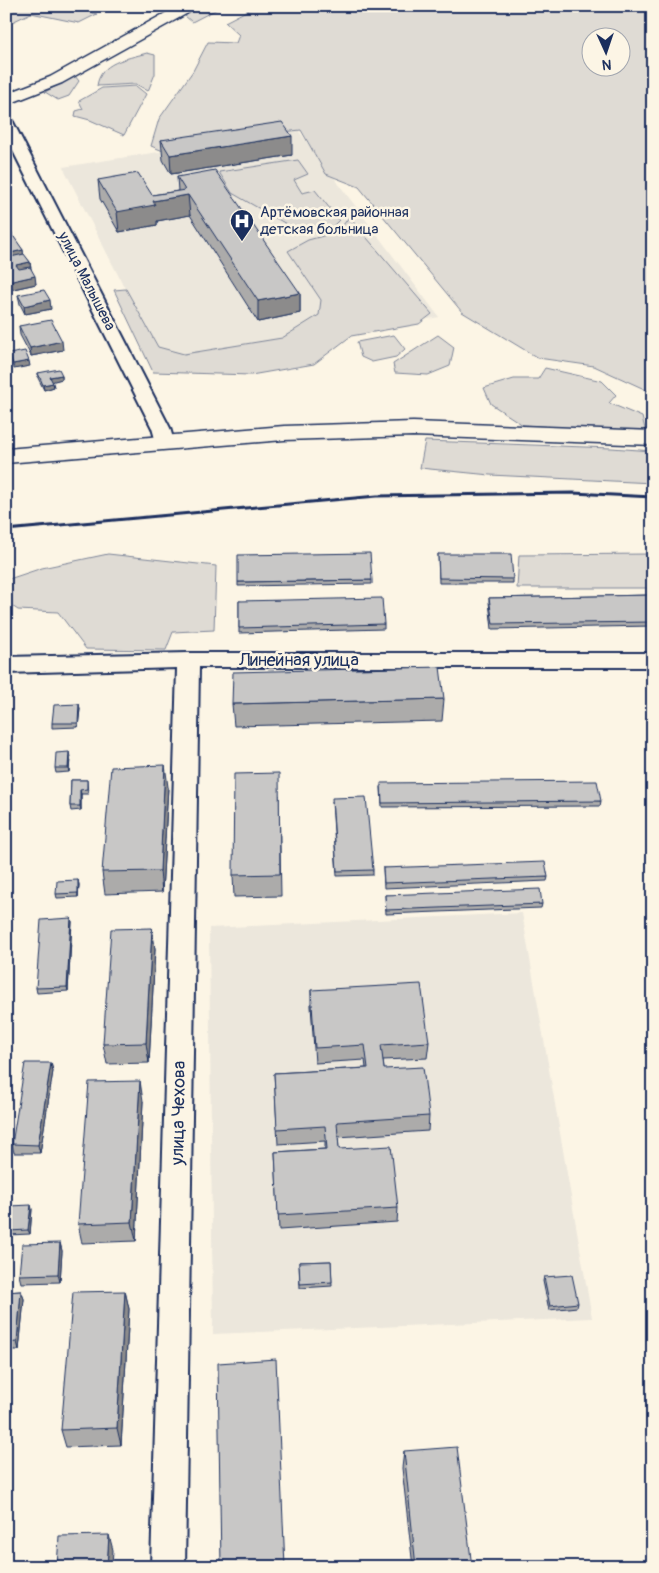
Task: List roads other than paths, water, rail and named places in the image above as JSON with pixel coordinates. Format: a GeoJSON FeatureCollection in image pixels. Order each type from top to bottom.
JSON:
{"type":"FeatureCollection","features":[{"type":"Feature","properties":{"kind":"main road"},"geometry":{"type":"LineString","coordinates":[[6,100],[64,76],[190,6]]}},
{"type":"Feature","properties":{"kind":"main road"},"geometry":{"type":"LineString","coordinates":[[6,456],[284,433],[413,429],[653,438]]}},
{"type":"Feature","properties":{"kind":"street","name":"улица Малышева"},"geometry":{"type":"LineString","coordinates":[[6,122],[161,428],[164,442]]}},
{"type":"Feature","properties":{"kind":"street","name":"Линейная улица"},"geometry":{"type":"LineString","coordinates":[[6,665],[188,660],[653,660]]}},
{"type":"Feature","properties":{"kind":"street","name":"улица Чехова"},"geometry":{"type":"LineString","coordinates":[[168,1567],[188,660]]}},
{"type":"Feature","properties":{"kind":"railway"},"geometry":{"type":"LineString","coordinates":[[6,530],[377,496],[573,493],[653,497]]}},
{"type":"Feature","properties":{"kind":"place","name":"Артёмовская районная детская больница"},"geometry":{"type":"Point","coordinates":[242,242]}}]}
